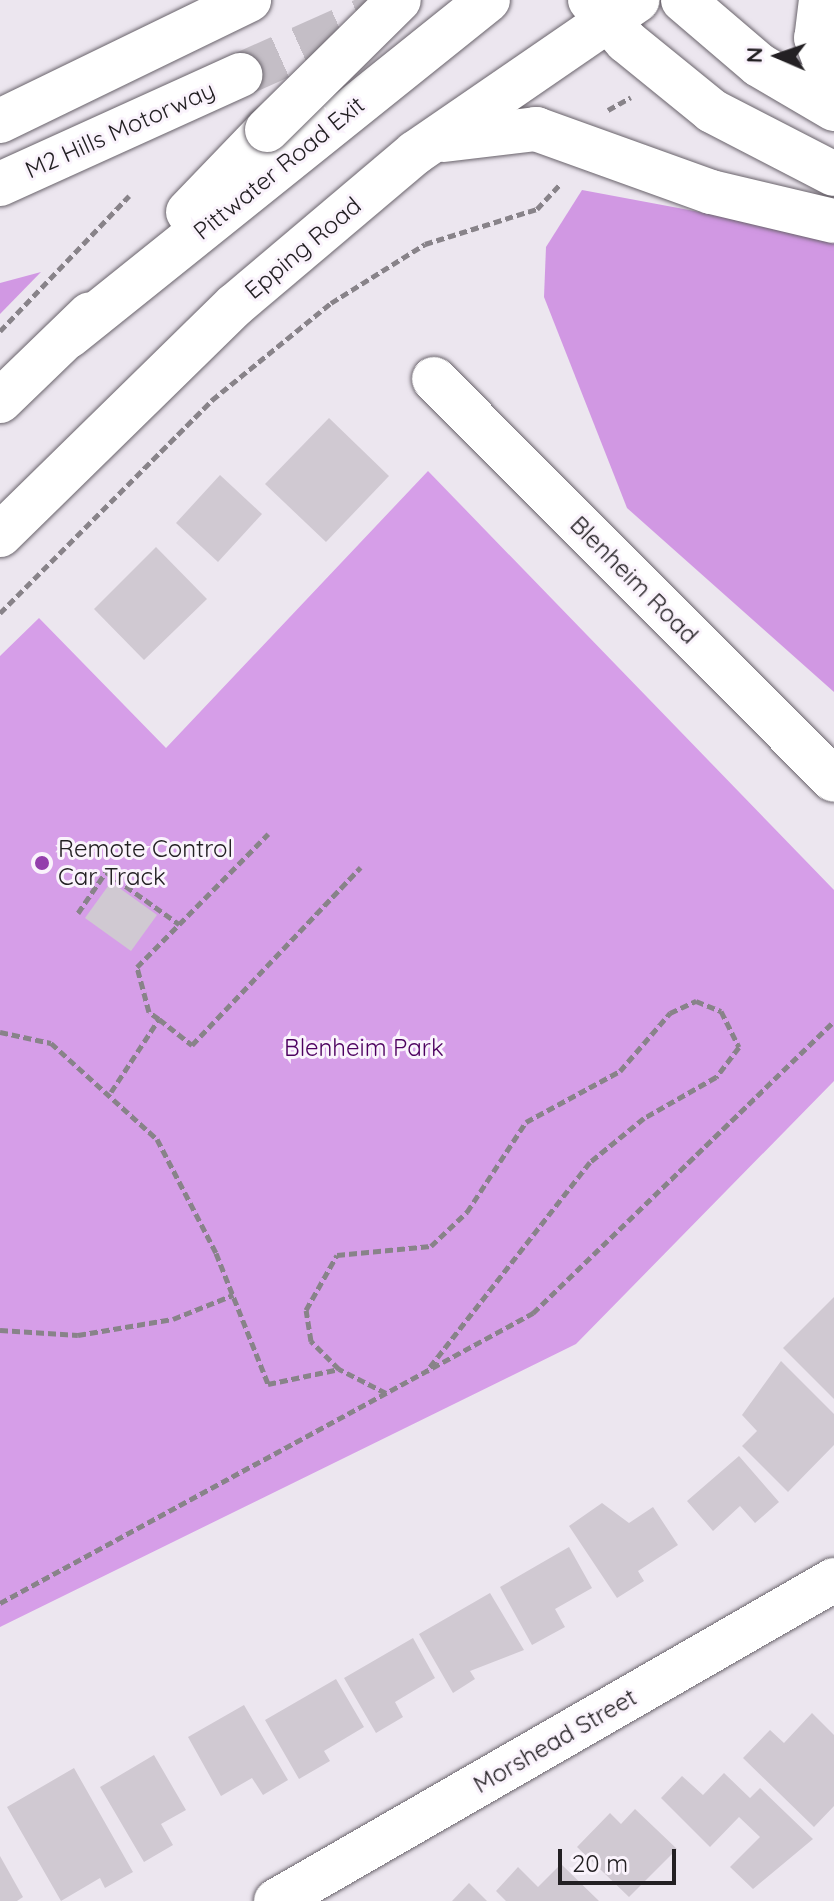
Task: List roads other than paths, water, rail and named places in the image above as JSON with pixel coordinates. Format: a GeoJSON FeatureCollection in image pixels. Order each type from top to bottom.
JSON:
{"type":"FeatureCollection","features":[{"type":"Feature","properties":{"kind":"main road"},"geometry":{"type":"LineString","coordinates":[[0,121],[249,0]]}},
{"type":"Feature","properties":{"kind":"main road"},"geometry":{"type":"LineString","coordinates":[[0,401],[69,336],[267,130],[399,0]]}},
{"type":"Feature","properties":{"kind":"main road","name":"Pittwater Road Exit"},"geometry":{"type":"LineString","coordinates":[[69,336],[488,0]]}},
{"type":"Feature","properties":{"kind":"main road"},"geometry":{"type":"LineString","coordinates":[[683,0],[759,65],[834,109]]}},
{"type":"Feature","properties":{"kind":"main road"},"geometry":{"type":"LineString","coordinates":[[821,0],[816,38],[834,86]]}},
{"type":"Feature","properties":{"kind":"main road"},"geometry":{"type":"LineString","coordinates":[[611,6],[712,111],[828,173]]}},
{"type":"Feature","properties":{"kind":"main road","name":"Epping Road"},"geometry":{"type":"LineString","coordinates":[[0,535],[235,305],[415,153],[611,6]]}},
{"type":"Feature","properties":{"kind":"main road","name":"M2 Hills Motorway"},"geometry":{"type":"LineString","coordinates":[[0,184],[240,75]]}},
{"type":"Feature","properties":{"kind":"main road"},"geometry":{"type":"LineString","coordinates":[[415,153],[486,130],[536,129],[711,192],[834,221]]}},
{"type":"Feature","properties":{"kind":"main road","name":"Blenheim Road"},"geometry":{"type":"LineString","coordinates":[[434,379],[834,780]]}},
{"type":"Feature","properties":{"kind":"main road","name":"Morshead Street"},"geometry":{"type":"LineString","coordinates":[[290,1898],[834,1580]]}},
{"type":"Feature","properties":{"kind":"tunnel"},"geometry":{"type":"LineString","coordinates":[[240,75],[388,9]]}},
{"type":"Feature","properties":{"kind":"place","name":"Remote Control Car Track"},"geometry":{"type":"Point","coordinates":[42,863]}},
{"type":"Feature","properties":{"kind":"park label","name":"Blenheim Park"},"geometry":{"type":"Point","coordinates":[364,1048]}}]}
